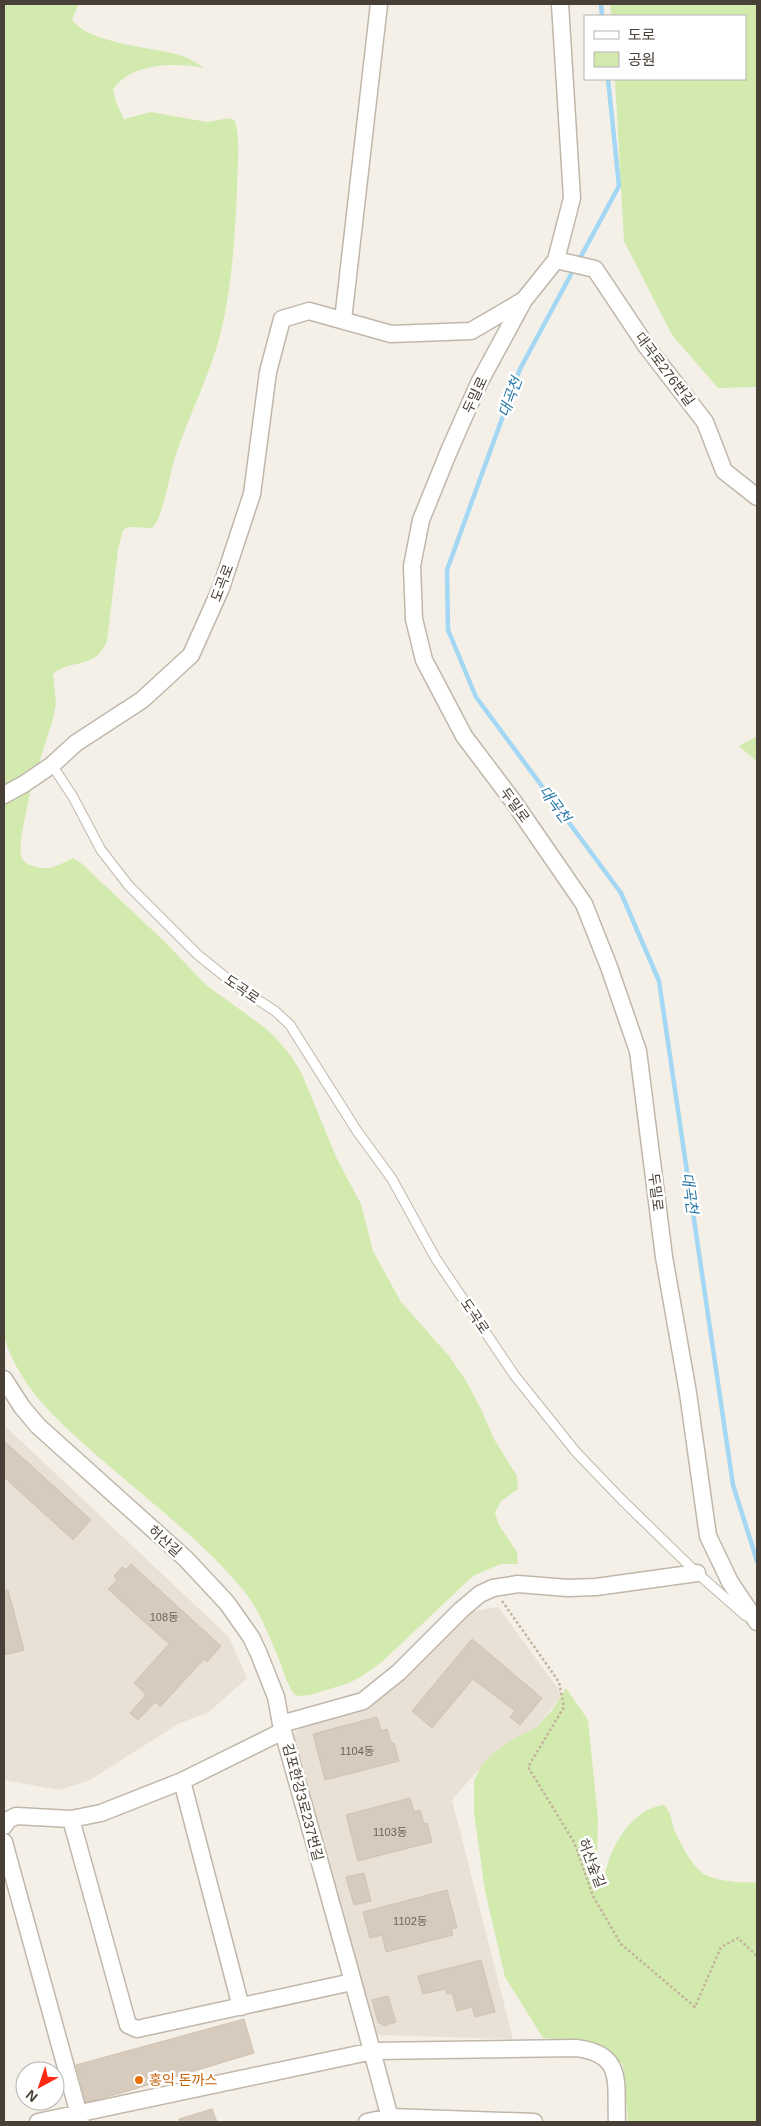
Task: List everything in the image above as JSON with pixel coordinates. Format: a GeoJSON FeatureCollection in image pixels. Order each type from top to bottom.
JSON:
{"type":"FeatureCollection","features":[{"type":"Feature","properties":{"kind":"street"},"geometry":{"type":"LineString","coordinates":[[379,4],[343,320],[391,334],[471,331],[524,300]]}},
{"type":"Feature","properties":{"kind":"street","name":"두밀로"},"geometry":{"type":"LineString","coordinates":[[560,4],[572,198],[561,261],[524,300],[479,383],[449,450],[421,520],[412,566],[414,618],[424,660],[464,736],[513,801],[584,904],[638,1052],[664,1257],[688,1393],[708,1536],[730,1582],[757,1622]]}},
{"type":"Feature","properties":{"kind":"street","name":"대곡로276번길"},"geometry":{"type":"LineString","coordinates":[[561,261],[595,269],[647,347],[705,422],[724,471],[757,497]]}},
{"type":"Feature","properties":{"kind":"street","name":"도곡로"},"geometry":{"type":"LineString","coordinates":[[52,765],[76,743],[142,700],[191,655],[221,588],[252,494],[268,372],[282,319],[309,311],[343,320]]}},
{"type":"Feature","properties":{"kind":"street"},"geometry":{"type":"LineString","coordinates":[[4,795],[52,765]]}},
{"type":"Feature","properties":{"kind":"street","name":"허산길"},"geometry":{"type":"LineString","coordinates":[[4,1379],[22,1407],[38,1426],[186,1559],[227,1603],[247,1631],[260,1654],[276,1697],[282,1728]]}},
{"type":"Feature","properties":{"kind":"street"},"geometry":{"type":"LineString","coordinates":[[282,1728],[363,1700],[400,1672],[461,1610],[480,1594],[493,1588],[518,1584],[559,1588],[596,1587],[697,1573]]}},
{"type":"Feature","properties":{"kind":"street","name":"김포한강3로237번길"},"geometry":{"type":"LineString","coordinates":[[4,1826],[8,1820],[16,1816],[71,1819],[101,1813],[182,1781],[282,1728],[391,2120]]}},
{"type":"Feature","properties":{"kind":"street"},"geometry":{"type":"LineString","coordinates":[[182,1781],[241,2007]]}},
{"type":"Feature","properties":{"kind":"street"},"geometry":{"type":"LineString","coordinates":[[71,1819],[128,2025],[137,2029],[352,1982]]}},
{"type":"Feature","properties":{"kind":"street"},"geometry":{"type":"LineString","coordinates":[[4,1842],[80,2118]]}},
{"type":"Feature","properties":{"kind":"street"},"geometry":{"type":"LineString","coordinates":[[38,2122],[80,2118],[373,2051],[576,2048],[600,2053],[612,2064],[617,2122]]}},
{"type":"Feature","properties":{"kind":"street"},"geometry":{"type":"LineString","coordinates":[[367,2122],[391,2120],[534,2122]]}},
{"type":"Feature","properties":{"kind":"lane","name":"도곡로"},"geometry":{"type":"LineString","coordinates":[[52,765],[73,797],[101,850],[129,886],[198,955],[238,987],[275,1011],[290,1024],[356,1131],[392,1179],[436,1259],[515,1376],[576,1452],[697,1573],[757,1626]]}},
{"type":"Feature","properties":{"kind":"path","name":"허산숲길"},"geometry":{"type":"LineString","coordinates":[[493,1588],[559,1682],[564,1707],[528,1767],[574,1842],[593,1896],[621,1944],[695,2007],[721,1947],[738,1938],[757,1956]]}},
{"type":"Feature","properties":{"kind":"shaded area"},"geometry":{"type":"Polygon","coordinates":[[[4,1425],[229,1637],[247,1678],[209,1712],[178,1724],[90,1780],[59,1790],[4,1780],[4,1425]]]}},
{"type":"Feature","properties":{"kind":"shaded area"},"geometry":{"type":"Polygon","coordinates":[[[498,1607],[562,1694],[527,1741],[490,1757],[452,1800],[513,2039],[379,2035],[374,2031],[293,1735],[303,1725],[371,1705],[464,1613],[498,1607]]]}},
{"type":"Feature","properties":{"kind":"green space"},"geometry":{"type":"Polygon","coordinates":[[[4,4],[79,4],[72,19],[79,27],[90,33],[120,43],[180,55],[194,61],[204,68],[181,65],[154,67],[130,74],[120,81],[113,90],[124,119],[151,112],[207,122],[230,118],[235,121],[238,146],[234,243],[225,315],[211,364],[175,457],[160,515],[152,528],[128,527],[123,530],[118,550],[107,641],[96,656],[82,663],[59,669],[53,674],[56,703],[39,763],[4,786],[4,4]]]}},
{"type":"Feature","properties":{"kind":"green space"},"geometry":{"type":"Polygon","coordinates":[[[610,4],[757,4],[757,387],[718,388],[672,335],[624,241],[615,80],[746,80],[746,15],[611,15],[610,4]]]}},
{"type":"Feature","properties":{"kind":"green space"},"geometry":{"type":"Polygon","coordinates":[[[757,736],[757,762],[739,746],[757,736]]]}},
{"type":"Feature","properties":{"kind":"green space"},"geometry":{"type":"Polygon","coordinates":[[[31,786],[20,850],[24,861],[38,868],[53,867],[73,858],[81,863],[165,942],[206,985],[264,1027],[291,1056],[301,1072],[337,1159],[361,1204],[373,1251],[401,1302],[449,1356],[465,1379],[494,1439],[517,1476],[518,1489],[501,1501],[495,1513],[499,1525],[517,1552],[518,1564],[501,1564],[473,1576],[383,1661],[349,1683],[310,1695],[297,1696],[294,1694],[263,1622],[246,1594],[195,1540],[50,1412],[22,1376],[4,1336],[4,802],[31,786]]]}},
{"type":"Feature","properties":{"kind":"green space"},"geometry":{"type":"Polygon","coordinates":[[[566,1688],[588,1720],[598,1819],[597,1858],[603,1878],[612,1852],[626,1828],[639,1815],[664,1805],[670,1814],[674,1829],[683,1847],[700,1871],[710,1877],[723,1880],[757,1882],[757,2122],[628,2122],[623,2065],[605,2047],[578,2041],[543,2038],[505,1977],[485,1891],[474,1813],[474,1781],[481,1766],[491,1755],[512,1740],[537,1727],[552,1710],[566,1688]]]}},
{"type":"Feature","properties":{"kind":"building"},"geometry":{"type":"Polygon","coordinates":[[[4,1441],[91,1520],[73,1540],[4,1477],[4,1441]]]}},
{"type":"Feature","properties":{"kind":"building"},"geometry":{"type":"Polygon","coordinates":[[[131,1564],[221,1646],[207,1662],[204,1659],[160,1707],[155,1702],[138,1720],[130,1713],[146,1695],[134,1683],[169,1644],[108,1589],[117,1580],[114,1576],[122,1567],[126,1570],[131,1564]]]}},
{"type":"Feature","properties":{"kind":"building"},"geometry":{"type":"Polygon","coordinates":[[[8,1590],[24,1650],[4,1655],[4,1591],[8,1590]]]}},
{"type":"Feature","properties":{"kind":"building"},"geometry":{"type":"Polygon","coordinates":[[[472,1639],[542,1698],[520,1725],[510,1717],[515,1711],[473,1679],[432,1728],[412,1711],[472,1639]]]}},
{"type":"Feature","properties":{"kind":"building"},"geometry":{"type":"Polygon","coordinates":[[[377,1717],[381,1731],[387,1729],[391,1743],[394,1743],[399,1761],[325,1780],[313,1734],[377,1717]]]}},
{"type":"Feature","properties":{"kind":"building"},"geometry":{"type":"Polygon","coordinates":[[[410,1798],[414,1812],[420,1810],[424,1824],[427,1823],[432,1842],[358,1861],[346,1815],[410,1798]]]}},
{"type":"Feature","properties":{"kind":"building"},"geometry":{"type":"Polygon","coordinates":[[[364,1873],[371,1901],[354,1905],[346,1877],[364,1873]]]}},
{"type":"Feature","properties":{"kind":"building"},"geometry":{"type":"Polygon","coordinates":[[[447,1890],[457,1928],[451,1929],[453,1935],[386,1952],[382,1935],[370,1938],[363,1912],[447,1890]]]}},
{"type":"Feature","properties":{"kind":"building"},"geometry":{"type":"Polygon","coordinates":[[[481,1960],[495,2012],[475,2017],[472,2007],[457,2011],[452,1993],[447,1994],[445,1989],[423,1994],[418,1976],[481,1960]]]}},
{"type":"Feature","properties":{"kind":"building"},"geometry":{"type":"Polygon","coordinates":[[[388,1996],[396,2022],[384,2026],[378,2022],[372,2000],[388,1996]]]}},
{"type":"Feature","properties":{"kind":"building"},"geometry":{"type":"Polygon","coordinates":[[[244,2019],[254,2053],[86,2102],[76,2065],[244,2019]]]}},
{"type":"Feature","properties":{"kind":"building"},"geometry":{"type":"Polygon","coordinates":[[[212,2109],[217,2122],[180,2122],[179,2119],[212,2109]]]}},
{"type":"Feature","properties":{"kind":"waterway","name":"대곡천"},"geometry":{"type":"LineString","coordinates":[[601,4],[602,15]]}},
{"type":"Feature","properties":{"kind":"waterway","name":"대곡천"},"geometry":{"type":"LineString","coordinates":[[579,260],[619,186],[608,80]]}},
{"type":"Feature","properties":{"kind":"waterway","name":"대곡천"},"geometry":{"type":"LineString","coordinates":[[575,267],[520,369],[447,570],[448,630],[476,697],[621,893],[659,981],[733,1485],[757,1561]]}},
{"type":"Feature","properties":{"kind":"place","name":"홍익 돈까스"},"geometry":{"type":"Point","coordinates":[139,2080]}}]}
